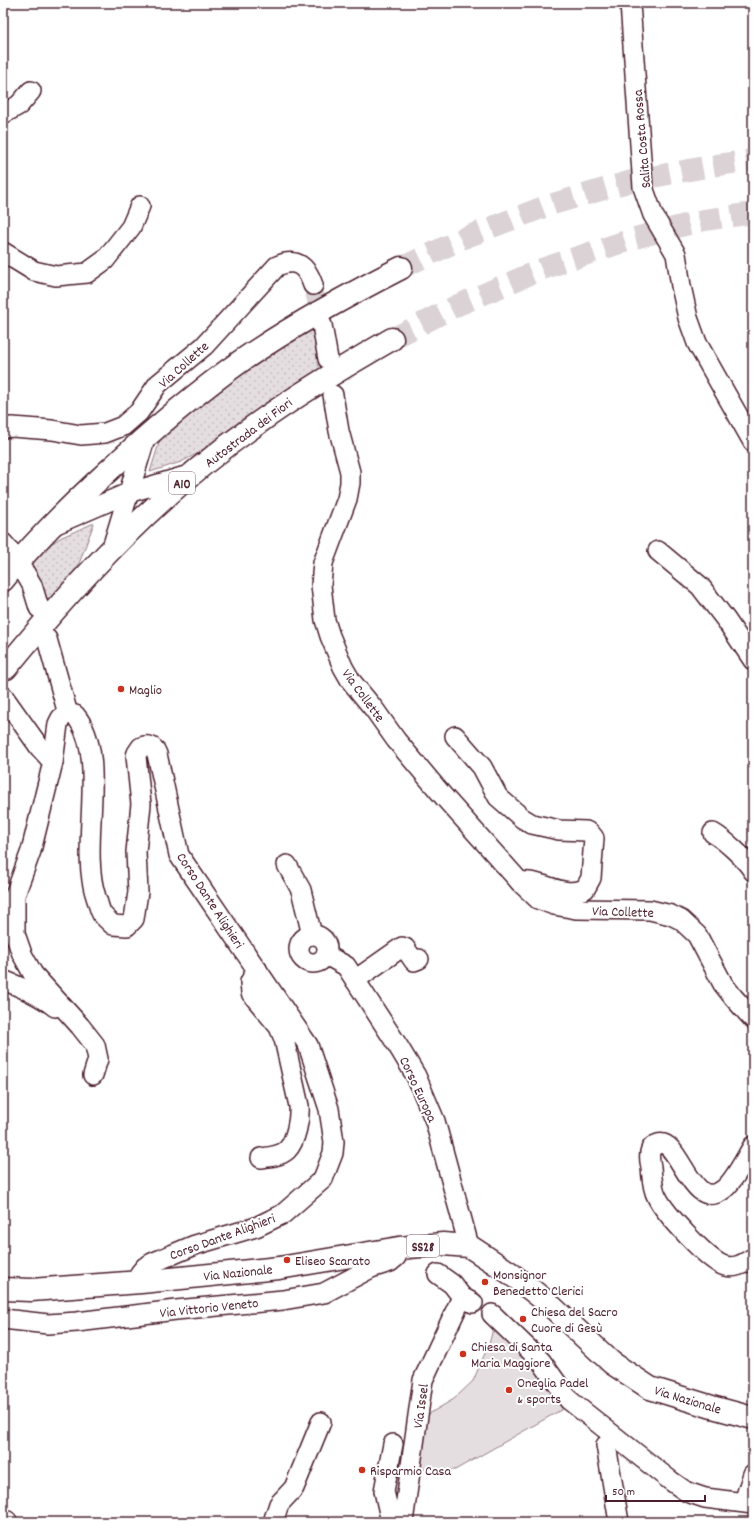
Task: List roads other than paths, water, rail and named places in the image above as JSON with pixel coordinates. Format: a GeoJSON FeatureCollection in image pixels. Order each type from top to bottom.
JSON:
{"type":"FeatureCollection","features":[{"type":"Feature","properties":{"kind":"main road"},"geometry":{"type":"LineString","coordinates":[[3,580],[50,527],[146,436],[193,397],[242,361],[300,324],[353,293],[401,268]]}},
{"type":"Feature","properties":{"kind":"main road","name":"Autostrada dei Fiori"},"geometry":{"type":"LineString","coordinates":[[6,668],[74,589],[112,548],[151,510],[193,474],[253,426],[304,391],[392,339]]}},
{"type":"Feature","properties":{"kind":"main road","name":"Via Nazionale"},"geometry":{"type":"LineString","coordinates":[[3,1289],[31,1290],[142,1282],[279,1268],[399,1248],[443,1244],[469,1246],[510,1273],[548,1303],[612,1363],[650,1388],[753,1418]]}},
{"type":"Feature","properties":{"kind":"street","name":"Salita Costa Rossa"},"geometry":{"type":"LineString","coordinates":[[630,3],[643,188],[653,215],[676,254],[680,286],[688,318],[697,342],[753,442]]}},
{"type":"Feature","properties":{"kind":"street"},"geometry":{"type":"LineString","coordinates":[[3,114],[19,105],[31,91]]}},
{"type":"Feature","properties":{"kind":"street"},"geometry":{"type":"LineString","coordinates":[[3,252],[34,271],[56,276],[87,273],[105,260],[131,227],[140,206]]}},
{"type":"Feature","properties":{"kind":"street","name":"Via Collette"},"geometry":{"type":"LineString","coordinates":[[3,428],[12,427],[46,429],[81,435],[105,433],[123,426],[139,412],[158,384],[204,346],[277,266],[287,263],[303,266],[314,285]]}},
{"type":"Feature","properties":{"kind":"street"},"geometry":{"type":"LineString","coordinates":[[322,326],[328,359]]}},
{"type":"Feature","properties":{"kind":"street","name":"Via Collette"},"geometry":{"type":"LineString","coordinates":[[333,395],[338,431],[350,472],[350,483],[347,499],[324,563],[321,585],[326,620],[336,652],[351,682],[374,708],[396,740],[444,797],[520,882],[538,899],[554,905],[576,910],[650,910],[671,915],[681,920],[697,935],[714,970],[734,998],[753,1019]]}},
{"type":"Feature","properties":{"kind":"street"},"geometry":{"type":"LineString","coordinates":[[112,548],[146,436]]}},
{"type":"Feature","properties":{"kind":"street"},"geometry":{"type":"LineString","coordinates":[[50,527],[128,493],[193,474]]}},
{"type":"Feature","properties":{"kind":"street"},"geometry":{"type":"LineString","coordinates":[[658,551],[700,586],[726,620],[753,660]]}},
{"type":"Feature","properties":{"kind":"street"},"geometry":{"type":"LineString","coordinates":[[25,573],[32,585],[39,608]]}},
{"type":"Feature","properties":{"kind":"street"},"geometry":{"type":"LineString","coordinates":[[47,639],[68,714],[61,718],[58,724],[53,762],[31,851],[15,895],[15,934],[22,954],[33,974],[95,1045],[98,1059],[93,1075]]}},
{"type":"Feature","properties":{"kind":"street"},"geometry":{"type":"LineString","coordinates":[[3,696],[40,748],[53,762]]}},
{"type":"Feature","properties":{"kind":"street","name":"Corso Dante Alighieri"},"geometry":{"type":"LineString","coordinates":[[68,714],[75,715],[82,723],[90,752],[92,795],[90,857],[92,886],[102,913],[113,925],[127,926],[134,918],[138,892],[136,852],[141,804],[136,756],[141,747],[151,746],[155,749],[157,754],[179,855],[308,1045],[328,1109],[334,1142],[333,1153],[323,1179],[284,1214],[256,1227],[194,1245],[152,1263],[145,1267],[140,1274],[142,1282]]}},
{"type":"Feature","properties":{"kind":"street","name":"Via Collette"},"geometry":{"type":"LineString","coordinates":[[455,736],[482,767],[498,797],[522,818],[532,824],[559,830],[586,831],[594,838],[591,878],[585,889],[570,892],[556,890],[528,881],[520,882]]}},
{"type":"Feature","properties":{"kind":"street"},"geometry":{"type":"LineString","coordinates":[[713,833],[719,836],[732,848],[753,871]]}},
{"type":"Feature","properties":{"kind":"street","name":"Corso Europa"},"geometry":{"type":"LineString","coordinates":[[286,865],[301,890],[312,935],[303,938],[298,946],[298,951],[302,960],[315,964],[320,962],[326,955],[346,966],[416,1076],[435,1121],[469,1246]]}},
{"type":"Feature","properties":{"kind":"street"},"geometry":{"type":"LineString","coordinates":[[356,980],[402,947],[405,948],[414,960],[419,959]]}},
{"type":"Feature","properties":{"kind":"street"},"geometry":{"type":"LineString","coordinates":[[257,969],[250,982],[251,993],[279,1027],[284,1038],[300,1116],[293,1141],[287,1150],[282,1153],[260,1158]]}},
{"type":"Feature","properties":{"kind":"street"},"geometry":{"type":"LineString","coordinates":[[3,980],[48,1001],[80,1026]]}},
{"type":"Feature","properties":{"kind":"street"},"geometry":{"type":"LineString","coordinates":[[753,1146],[728,1185],[719,1192],[713,1193],[703,1192],[695,1185],[672,1150],[666,1144],[658,1144],[654,1146],[649,1153],[654,1190],[657,1199],[692,1241],[716,1261],[725,1266],[736,1266],[753,1258]]}},
{"type":"Feature","properties":{"kind":"street","name":"Via Vittorio Veneto"},"geometry":{"type":"LineString","coordinates":[[3,1319],[48,1324],[77,1322],[176,1310],[290,1299],[324,1293],[371,1268],[390,1262],[396,1257],[399,1248]]}},
{"type":"Feature","properties":{"kind":"street","name":"Via Issel"},"geometry":{"type":"LineString","coordinates":[[403,1522],[423,1380],[467,1300],[452,1284],[438,1274]]}},
{"type":"Feature","properties":{"kind":"street"},"geometry":{"type":"LineString","coordinates":[[492,1314],[541,1361],[569,1400],[687,1492],[705,1498],[749,1503],[753,1474]]}},
{"type":"Feature","properties":{"kind":"street"},"geometry":{"type":"LineString","coordinates":[[273,1522],[279,1504],[294,1488],[321,1422]]}},
{"type":"Feature","properties":{"kind":"street"},"geometry":{"type":"LineString","coordinates":[[391,1522],[384,1491],[393,1444]]}},
{"type":"Feature","properties":{"kind":"street"},"geometry":{"type":"LineString","coordinates":[[606,1445],[619,1522]]}},
{"type":"Feature","properties":{"kind":"tunnel"},"geometry":{"type":"LineString","coordinates":[[401,268],[464,238],[546,206],[635,180],[753,160]]}},
{"type":"Feature","properties":{"kind":"tunnel"},"geometry":{"type":"LineString","coordinates":[[392,339],[458,305],[542,269],[635,238],[704,220],[753,213]]}},
{"type":"Feature","properties":{"kind":"tunnel"},"geometry":{"type":"LineString","coordinates":[[313,285],[322,325]]}},
{"type":"Feature","properties":{"kind":"place","name":"Maglio"},"geometry":{"type":"Point","coordinates":[121,689]}},
{"type":"Feature","properties":{"kind":"place","name":"Eliseo Scarato"},"geometry":{"type":"Point","coordinates":[287,1260]}},
{"type":"Feature","properties":{"kind":"place","name":"Monsignor Benedetto Clerici"},"geometry":{"type":"Point","coordinates":[485,1282]}},
{"type":"Feature","properties":{"kind":"place","name":"Chiesa del Sacro Cuore di Gesù"},"geometry":{"type":"Point","coordinates":[523,1319]}},
{"type":"Feature","properties":{"kind":"place","name":"Chiesa di Santa Maria Maggiore"},"geometry":{"type":"Point","coordinates":[463,1354]}},
{"type":"Feature","properties":{"kind":"place","name":"Oneglia Padel & sports"},"geometry":{"type":"Point","coordinates":[509,1390]}},
{"type":"Feature","properties":{"kind":"place","name":"Risparmio Casa"},"geometry":{"type":"Point","coordinates":[362,1470]}}]}
